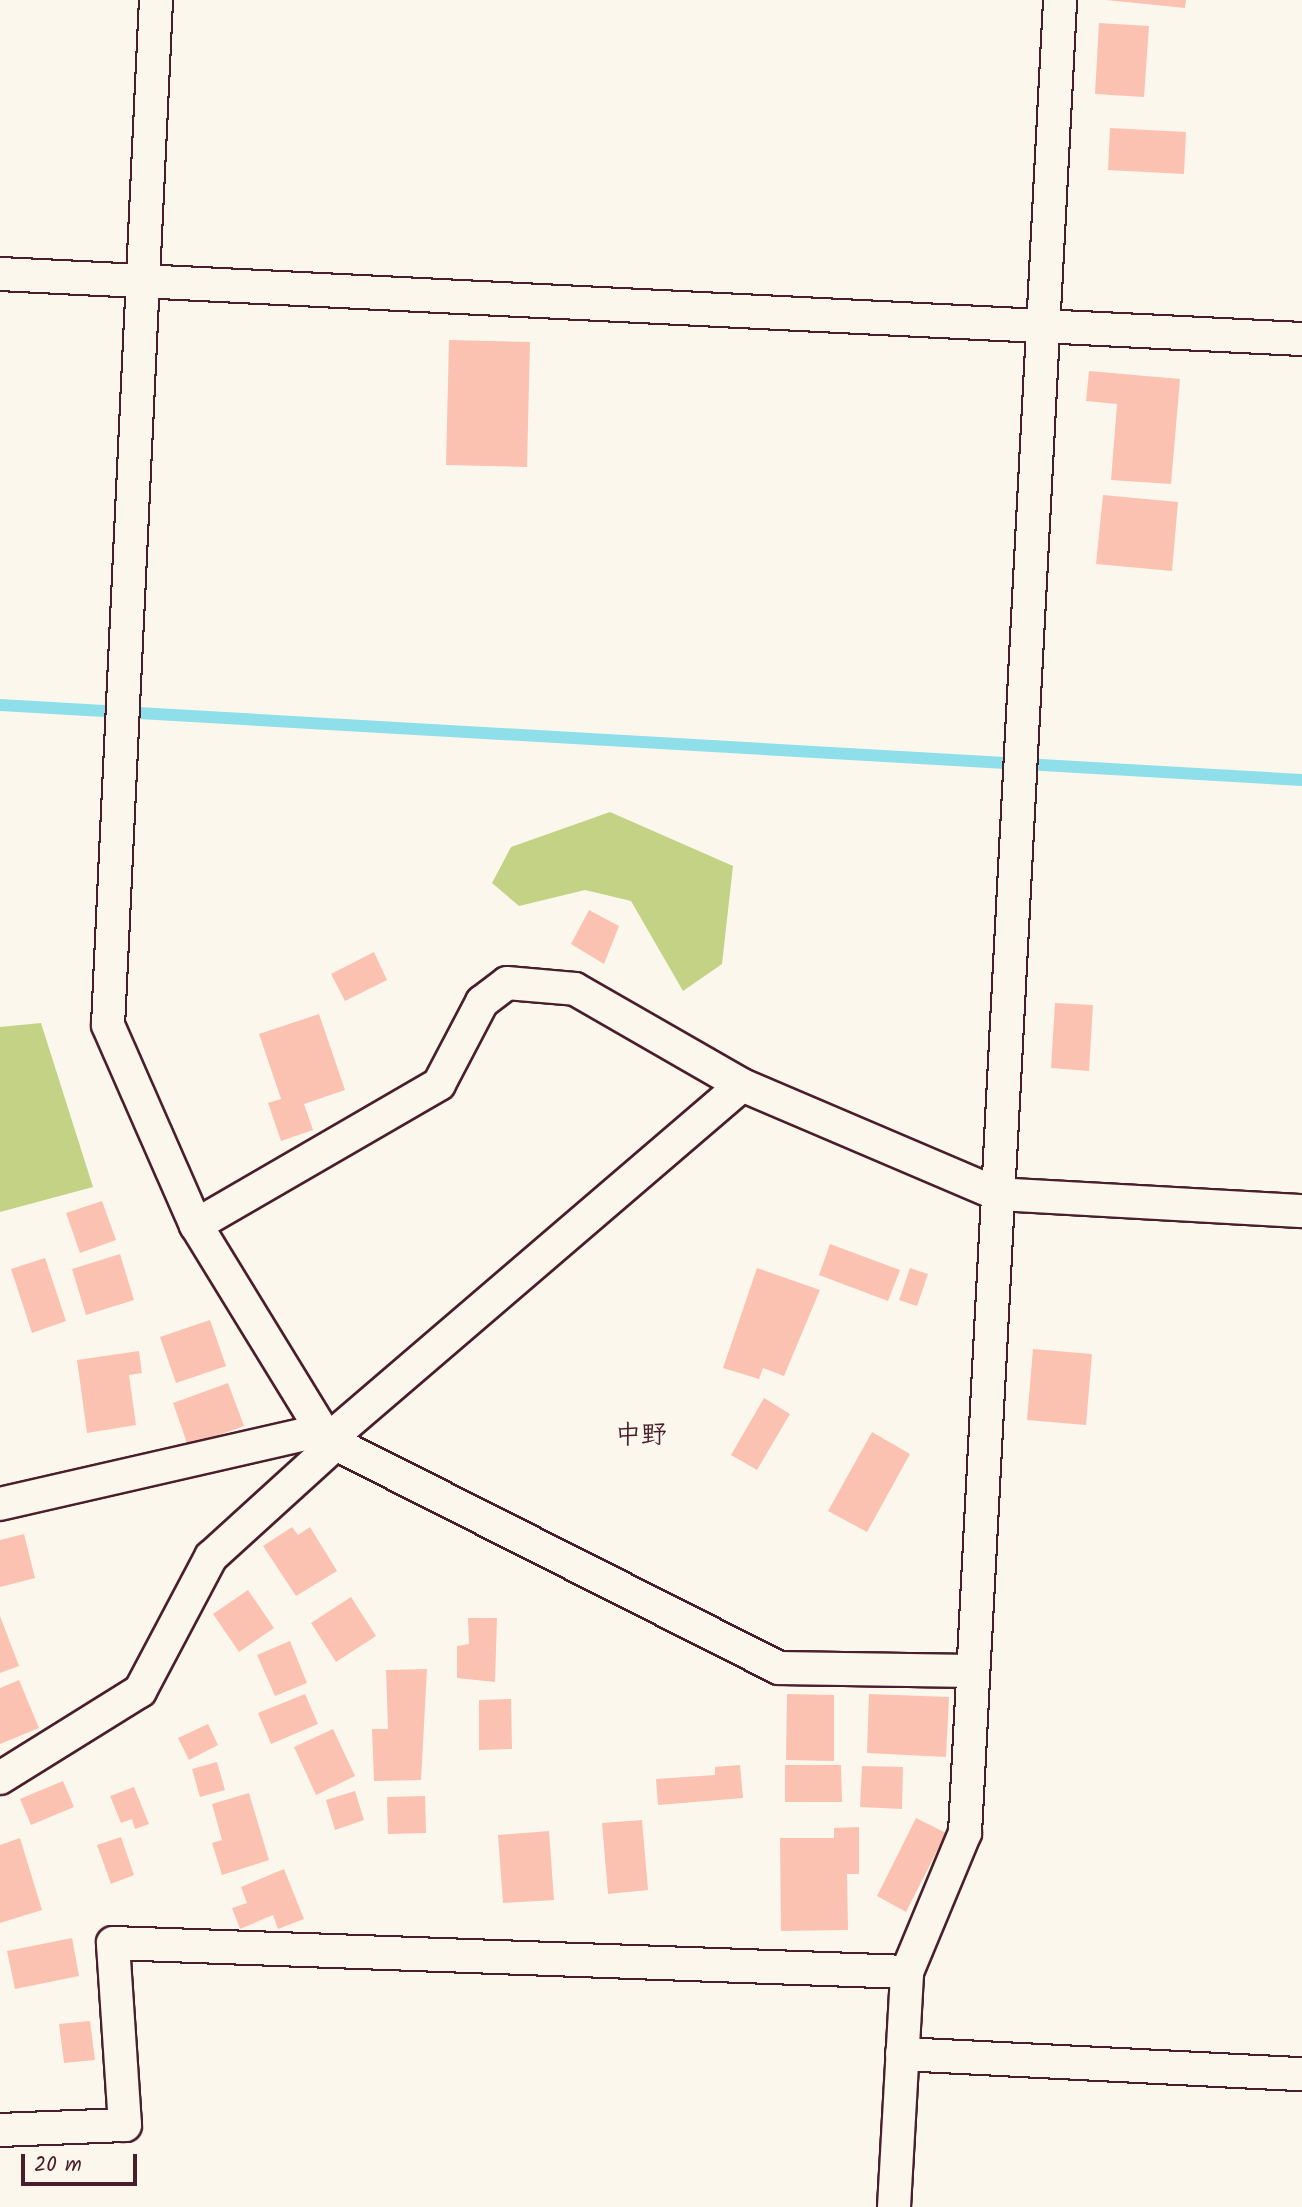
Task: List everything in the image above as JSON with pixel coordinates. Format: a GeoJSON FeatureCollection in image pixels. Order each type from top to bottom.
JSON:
{"type":"FeatureCollection","features":[{"type":"Feature","properties":{"kind":"street"},"geometry":{"type":"LineString","coordinates":[[156,0],[146,282],[117,732],[108,1025],[196,1225],[328,1438],[779,1668],[973,1671]]}},
{"type":"Feature","properties":{"kind":"street"},"geometry":{"type":"LineString","coordinates":[[894,2207],[907,1972],[965,1833],[1060,0]]}},
{"type":"Feature","properties":{"kind":"street"},"geometry":{"type":"LineString","coordinates":[[0,274],[1302,339]]}},
{"type":"Feature","properties":{"kind":"street"},"geometry":{"type":"LineString","coordinates":[[196,1225],[439,1084],[482,1002],[507,983],[575,989],[742,1085],[997,1194],[1302,1211]]}},
{"type":"Feature","properties":{"kind":"street"},"geometry":{"type":"LineString","coordinates":[[0,1777],[140,1691],[211,1557],[328,1438],[742,1085]]}},
{"type":"Feature","properties":{"kind":"street"},"geometry":{"type":"LineString","coordinates":[[0,1504],[328,1438]]}},
{"type":"Feature","properties":{"kind":"street"},"geometry":{"type":"LineString","coordinates":[[0,2130],[125,2125],[113,1943],[907,1972]]}},
{"type":"Feature","properties":{"kind":"street"},"geometry":{"type":"LineString","coordinates":[[902,2054],[1302,2074]]}},
{"type":"Feature","properties":{"kind":"green space"},"geometry":{"type":"Polygon","coordinates":[[[610,812],[733,866],[722,964],[683,991],[631,901],[585,890],[519,906],[492,883],[511,847],[610,812]]]}},
{"type":"Feature","properties":{"kind":"green space"},"geometry":{"type":"Polygon","coordinates":[[[41,1023],[93,1187],[0,1212],[0,1027],[41,1023]]]}},
{"type":"Feature","properties":{"kind":"building"},"geometry":{"type":"Polygon","coordinates":[[[1106,0],[1186,0],[1185,8],[1106,0]]]}},
{"type":"Feature","properties":{"kind":"building"},"geometry":{"type":"Polygon","coordinates":[[[1099,23],[1149,26],[1144,97],[1095,94],[1099,23]]]}},
{"type":"Feature","properties":{"kind":"building"},"geometry":{"type":"Polygon","coordinates":[[[1110,128],[1186,132],[1184,174],[1108,170],[1110,128]]]}},
{"type":"Feature","properties":{"kind":"building"},"geometry":{"type":"Polygon","coordinates":[[[449,340],[530,342],[527,467],[446,465],[449,340]]]}},
{"type":"Feature","properties":{"kind":"building"},"geometry":{"type":"Polygon","coordinates":[[[1089,371],[1180,379],[1171,484],[1111,480],[1117,404],[1086,401],[1089,371]]]}},
{"type":"Feature","properties":{"kind":"building"},"geometry":{"type":"Polygon","coordinates":[[[1103,495],[1178,502],[1172,571],[1096,564],[1103,495]]]}},
{"type":"Feature","properties":{"kind":"building"},"geometry":{"type":"Polygon","coordinates":[[[589,910],[619,926],[604,964],[571,944],[589,910]]]}},
{"type":"Feature","properties":{"kind":"building"},"geometry":{"type":"Polygon","coordinates":[[[374,952],[387,980],[345,1001],[331,974],[374,952]]]}},
{"type":"Feature","properties":{"kind":"building"},"geometry":{"type":"Polygon","coordinates":[[[1055,1003],[1093,1005],[1089,1071],[1051,1068],[1055,1003]]]}},
{"type":"Feature","properties":{"kind":"building"},"geometry":{"type":"Polygon","coordinates":[[[319,1014],[345,1090],[304,1104],[313,1130],[281,1141],[268,1103],[281,1099],[259,1034],[319,1014]]]}},
{"type":"Feature","properties":{"kind":"building"},"geometry":{"type":"Polygon","coordinates":[[[102,1201],[116,1240],[80,1253],[66,1213],[102,1201]]]}},
{"type":"Feature","properties":{"kind":"building"},"geometry":{"type":"Polygon","coordinates":[[[830,1244],[900,1270],[888,1301],[819,1275],[830,1244]]]}},
{"type":"Feature","properties":{"kind":"building"},"geometry":{"type":"Polygon","coordinates":[[[120,1254],[134,1300],[86,1315],[72,1269],[120,1254]]]}},
{"type":"Feature","properties":{"kind":"building"},"geometry":{"type":"Polygon","coordinates":[[[45,1258],[66,1321],[32,1333],[11,1269],[45,1258]]]}},
{"type":"Feature","properties":{"kind":"building"},"geometry":{"type":"Polygon","coordinates":[[[757,1268],[820,1290],[784,1376],[763,1368],[759,1379],[723,1368],[757,1268]]]}},
{"type":"Feature","properties":{"kind":"building"},"geometry":{"type":"Polygon","coordinates":[[[910,1268],[928,1274],[917,1306],[899,1300],[910,1268]]]}},
{"type":"Feature","properties":{"kind":"building"},"geometry":{"type":"Polygon","coordinates":[[[210,1320],[226,1366],[176,1383],[160,1337],[210,1320]]]}},
{"type":"Feature","properties":{"kind":"building"},"geometry":{"type":"Polygon","coordinates":[[[1033,1349],[1092,1354],[1086,1425],[1027,1420],[1033,1349]]]}},
{"type":"Feature","properties":{"kind":"building"},"geometry":{"type":"Polygon","coordinates":[[[139,1351],[142,1373],[129,1375],[136,1425],[87,1433],[77,1360],[139,1351]]]}},
{"type":"Feature","properties":{"kind":"building"},"geometry":{"type":"Polygon","coordinates":[[[228,1383],[244,1426],[188,1446],[173,1403],[228,1383]]]}},
{"type":"Feature","properties":{"kind":"building"},"geometry":{"type":"Polygon","coordinates":[[[764,1398],[790,1414],[757,1470],[731,1455],[764,1398]]]}},
{"type":"Feature","properties":{"kind":"building"},"geometry":{"type":"Polygon","coordinates":[[[872,1432],[910,1454],[867,1532],[828,1511],[872,1432]]]}},
{"type":"Feature","properties":{"kind":"building"},"geometry":{"type":"Polygon","coordinates":[[[292,1527],[298,1535],[310,1527],[337,1571],[296,1596],[263,1546],[292,1527]]]}},
{"type":"Feature","properties":{"kind":"building"},"geometry":{"type":"Polygon","coordinates":[[[24,1534],[35,1578],[0,1587],[0,1540],[24,1534]]]}},
{"type":"Feature","properties":{"kind":"building"},"geometry":{"type":"Polygon","coordinates":[[[248,1590],[274,1628],[239,1652],[213,1614],[248,1590]]]}},
{"type":"Feature","properties":{"kind":"building"},"geometry":{"type":"Polygon","coordinates":[[[351,1597],[376,1636],[336,1662],[311,1623],[351,1597]]]}},
{"type":"Feature","properties":{"kind":"building"},"geometry":{"type":"Polygon","coordinates":[[[0,1616],[19,1666],[0,1673],[0,1616]]]}},
{"type":"Feature","properties":{"kind":"building"},"geometry":{"type":"Polygon","coordinates":[[[468,1618],[497,1618],[495,1682],[457,1678],[457,1646],[469,1644],[468,1618]]]}},
{"type":"Feature","properties":{"kind":"building"},"geometry":{"type":"Polygon","coordinates":[[[290,1641],[307,1683],[275,1696],[257,1655],[290,1641]]]}},
{"type":"Feature","properties":{"kind":"building"},"geometry":{"type":"Polygon","coordinates":[[[427,1669],[421,1780],[374,1781],[372,1729],[388,1729],[386,1670],[427,1669]]]}},
{"type":"Feature","properties":{"kind":"building"},"geometry":{"type":"Polygon","coordinates":[[[19,1680],[39,1728],[0,1744],[0,1688],[19,1680]]]}},
{"type":"Feature","properties":{"kind":"building"},"geometry":{"type":"Polygon","coordinates":[[[305,1694],[318,1724],[271,1744],[258,1713],[305,1694]]]}},
{"type":"Feature","properties":{"kind":"building"},"geometry":{"type":"Polygon","coordinates":[[[787,1694],[834,1695],[834,1761],[786,1760],[787,1694]]]}},
{"type":"Feature","properties":{"kind":"building"},"geometry":{"type":"Polygon","coordinates":[[[869,1694],[949,1697],[946,1757],[867,1753],[869,1694]]]}},
{"type":"Feature","properties":{"kind":"building"},"geometry":{"type":"Polygon","coordinates":[[[511,1699],[512,1749],[479,1750],[479,1700],[511,1699]]]}},
{"type":"Feature","properties":{"kind":"building"},"geometry":{"type":"Polygon","coordinates":[[[208,1724],[218,1745],[189,1760],[178,1738],[208,1724]]]}},
{"type":"Feature","properties":{"kind":"building"},"geometry":{"type":"Polygon","coordinates":[[[333,1729],[355,1776],[316,1795],[294,1747],[333,1729]]]}},
{"type":"Feature","properties":{"kind":"building"},"geometry":{"type":"Polygon","coordinates":[[[217,1762],[225,1790],[200,1797],[192,1769],[217,1762]]]}},
{"type":"Feature","properties":{"kind":"building"},"geometry":{"type":"Polygon","coordinates":[[[740,1765],[743,1798],[658,1805],[656,1779],[715,1775],[715,1767],[740,1765]]]}},
{"type":"Feature","properties":{"kind":"building"},"geometry":{"type":"Polygon","coordinates":[[[785,1765],[841,1765],[842,1802],[785,1802],[785,1765]]]}},
{"type":"Feature","properties":{"kind":"building"},"geometry":{"type":"Polygon","coordinates":[[[862,1766],[903,1767],[902,1809],[860,1807],[862,1766]]]}},
{"type":"Feature","properties":{"kind":"building"},"geometry":{"type":"Polygon","coordinates":[[[63,1781],[74,1807],[31,1825],[20,1799],[63,1781]]]}},
{"type":"Feature","properties":{"kind":"building"},"geometry":{"type":"Polygon","coordinates":[[[134,1787],[149,1824],[135,1829],[132,1819],[121,1823],[110,1796],[134,1787]]]}},
{"type":"Feature","properties":{"kind":"building"},"geometry":{"type":"Polygon","coordinates":[[[355,1791],[364,1820],[335,1830],[326,1800],[355,1791]]]}},
{"type":"Feature","properties":{"kind":"building"},"geometry":{"type":"Polygon","coordinates":[[[249,1793],[269,1860],[222,1875],[212,1843],[222,1840],[212,1804],[249,1793]]]}},
{"type":"Feature","properties":{"kind":"building"},"geometry":{"type":"Polygon","coordinates":[[[425,1796],[426,1833],[388,1834],[387,1797],[425,1796]]]}},
{"type":"Feature","properties":{"kind":"building"},"geometry":{"type":"Polygon","coordinates":[[[916,1818],[946,1833],[906,1912],[877,1896],[916,1818]]]}},
{"type":"Feature","properties":{"kind":"building"},"geometry":{"type":"Polygon","coordinates":[[[642,1820],[648,1890],[608,1894],[602,1823],[642,1820]]]}},
{"type":"Feature","properties":{"kind":"building"},"geometry":{"type":"Polygon","coordinates":[[[859,1827],[859,1874],[847,1874],[848,1930],[781,1931],[780,1838],[834,1838],[834,1828],[859,1827]]]}},
{"type":"Feature","properties":{"kind":"building"},"geometry":{"type":"Polygon","coordinates":[[[549,1831],[554,1900],[503,1903],[498,1835],[549,1831]]]}},
{"type":"Feature","properties":{"kind":"building"},"geometry":{"type":"Polygon","coordinates":[[[121,1837],[134,1875],[111,1884],[97,1845],[121,1837]]]}},
{"type":"Feature","properties":{"kind":"building"},"geometry":{"type":"Polygon","coordinates":[[[20,1838],[42,1910],[0,1923],[0,1845],[20,1838]]]}},
{"type":"Feature","properties":{"kind":"building"},"geometry":{"type":"Polygon","coordinates":[[[284,1869],[304,1919],[278,1929],[273,1915],[240,1929],[232,1908],[247,1903],[241,1887],[284,1869]]]}},
{"type":"Feature","properties":{"kind":"building"},"geometry":{"type":"Polygon","coordinates":[[[72,1938],[79,1976],[15,1989],[7,1951],[72,1938]]]}},
{"type":"Feature","properties":{"kind":"building"},"geometry":{"type":"Polygon","coordinates":[[[90,2021],[95,2060],[64,2063],[59,2024],[90,2021]]]}},
{"type":"Feature","properties":{"kind":"waterway"},"geometry":{"type":"LineString","coordinates":[[0,705],[1302,780]]}},
{"type":"Feature","properties":{"kind":"district","name":"中野"},"geometry":{"type":"Point","coordinates":[641,1437]}}]}
